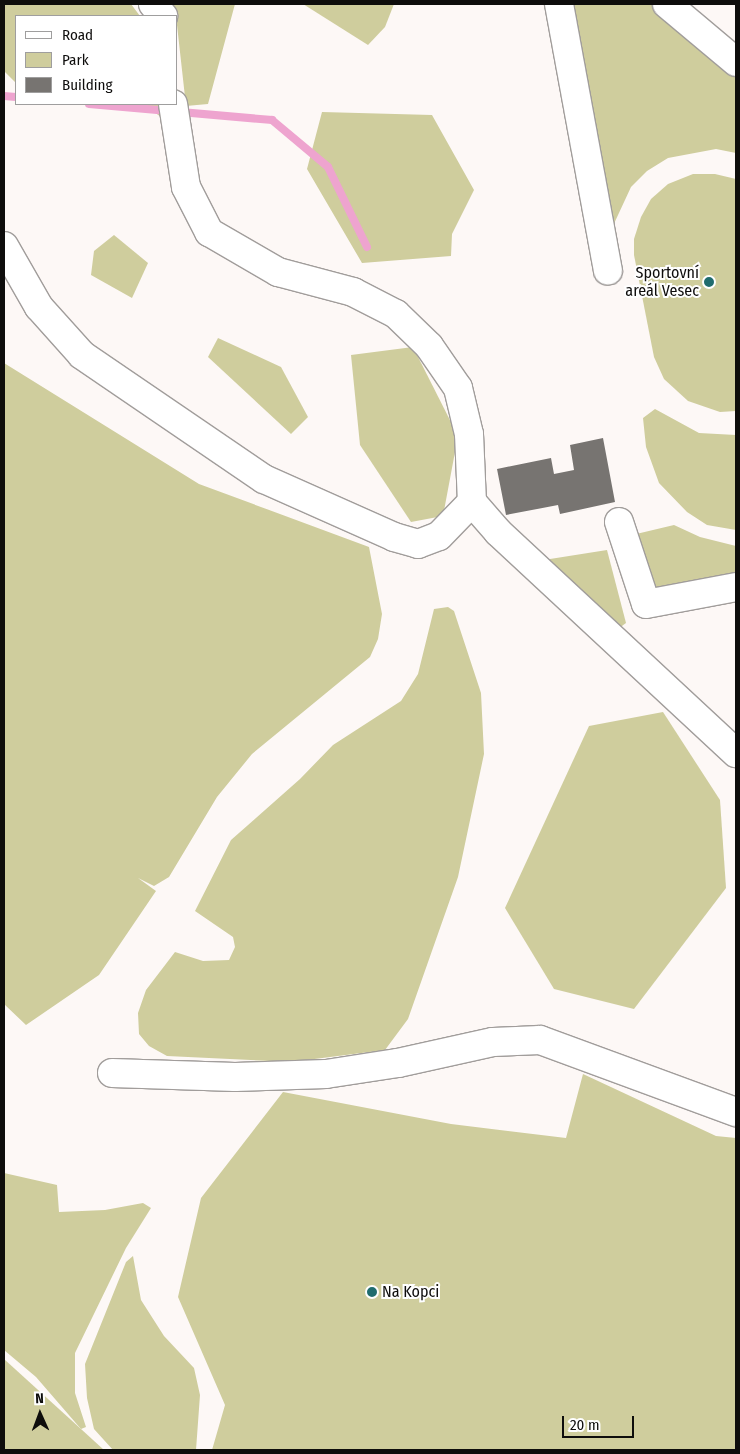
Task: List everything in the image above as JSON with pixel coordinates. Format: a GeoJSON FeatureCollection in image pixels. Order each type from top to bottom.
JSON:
{"type":"FeatureCollection","features":[{"type":"Feature","properties":{"kind":"street"},"geometry":{"type":"LineString","coordinates":[[153,4],[162,15]]}},
{"type":"Feature","properties":{"kind":"street"},"geometry":{"type":"LineString","coordinates":[[559,4],[608,271]]}},
{"type":"Feature","properties":{"kind":"street"},"geometry":{"type":"LineString","coordinates":[[667,4],[736,62]]}},
{"type":"Feature","properties":{"kind":"street"},"geometry":{"type":"LineString","coordinates":[[173,105],[186,187],[209,232],[278,272],[353,292],[396,314],[429,346],[458,388],[469,434],[472,502],[504,538],[736,754]]}},
{"type":"Feature","properties":{"kind":"street"},"geometry":{"type":"LineString","coordinates":[[4,246],[39,307],[82,355],[264,479],[394,537],[418,544],[439,536],[472,502]]}},
{"type":"Feature","properties":{"kind":"street"},"geometry":{"type":"LineString","coordinates":[[619,522],[646,604],[736,587]]}},
{"type":"Feature","properties":{"kind":"street"},"geometry":{"type":"LineString","coordinates":[[112,1073],[234,1077],[326,1074],[398,1063],[493,1042],[540,1040],[736,1112]]}},
{"type":"Feature","properties":{"kind":"green space"},"geometry":{"type":"Polygon","coordinates":[[[4,4],[131,4],[139,15],[15,15],[15,82],[4,71],[4,4]]]}},
{"type":"Feature","properties":{"kind":"green space"},"geometry":{"type":"Polygon","coordinates":[[[164,4],[235,4],[208,104],[186,106],[178,34],[178,15],[175,15],[164,4]]]}},
{"type":"Feature","properties":{"kind":"green space"},"geometry":{"type":"Polygon","coordinates":[[[303,4],[394,4],[385,27],[368,45],[303,4]]]}},
{"type":"Feature","properties":{"kind":"green space"},"geometry":{"type":"Polygon","coordinates":[[[561,4],[656,4],[736,73],[736,153],[716,149],[668,158],[647,171],[631,187],[612,228],[561,4]]]}},
{"type":"Feature","properties":{"kind":"green space"},"geometry":{"type":"Polygon","coordinates":[[[144,105],[161,105],[161,117],[144,105]]]}},
{"type":"Feature","properties":{"kind":"green space"},"geometry":{"type":"Polygon","coordinates":[[[322,112],[432,115],[474,190],[452,234],[451,256],[362,263],[307,169],[322,112]]]}},
{"type":"Feature","properties":{"kind":"green space"},"geometry":{"type":"Polygon","coordinates":[[[693,174],[715,174],[736,179],[736,411],[720,412],[688,401],[664,379],[654,357],[634,255],[634,239],[641,217],[651,199],[668,184],[693,174]]]}},
{"type":"Feature","properties":{"kind":"green space"},"geometry":{"type":"Polygon","coordinates":[[[114,235],[148,263],[132,298],[91,275],[94,251],[114,235]]]}},
{"type":"Feature","properties":{"kind":"green space"},"geometry":{"type":"Polygon","coordinates":[[[218,338],[281,367],[308,417],[291,434],[208,357],[218,338]]]}},
{"type":"Feature","properties":{"kind":"green space"},"geometry":{"type":"Polygon","coordinates":[[[413,347],[458,436],[443,516],[411,522],[360,445],[351,355],[413,347]]]}},
{"type":"Feature","properties":{"kind":"green space"},"geometry":{"type":"Polygon","coordinates":[[[4,363],[199,484],[369,547],[382,614],[378,639],[370,657],[252,754],[217,797],[169,877],[154,886],[138,878],[156,891],[99,975],[26,1025],[4,1004],[4,363]]]}},
{"type":"Feature","properties":{"kind":"green space"},"geometry":{"type":"Polygon","coordinates":[[[655,409],[699,433],[736,435],[736,530],[707,525],[687,512],[659,483],[646,447],[643,418],[655,409]]]}},
{"type":"Feature","properties":{"kind":"green space"},"geometry":{"type":"Polygon","coordinates":[[[674,525],[700,537],[736,546],[736,575],[649,591],[632,535],[674,525]]]}},
{"type":"Feature","properties":{"kind":"green space"},"geometry":{"type":"Polygon","coordinates":[[[607,550],[626,623],[611,634],[548,566],[550,559],[607,550]]]}},
{"type":"Feature","properties":{"kind":"green space"},"geometry":{"type":"Polygon","coordinates":[[[448,607],[454,611],[481,693],[484,754],[458,877],[408,1019],[385,1050],[291,1062],[167,1056],[149,1046],[139,1034],[138,1013],[146,990],[175,952],[203,961],[229,960],[235,947],[233,937],[195,911],[231,840],[300,779],[333,745],[401,701],[418,674],[434,609],[448,607]]]}},
{"type":"Feature","properties":{"kind":"green space"},"geometry":{"type":"Polygon","coordinates":[[[663,712],[720,800],[726,888],[634,1009],[554,989],[505,908],[589,726],[663,712]]]}},
{"type":"Feature","properties":{"kind":"green space"},"geometry":{"type":"Polygon","coordinates":[[[583,1074],[716,1136],[736,1138],[736,1450],[212,1450],[225,1405],[178,1297],[201,1198],[283,1092],[451,1124],[566,1138],[583,1074]]]}},
{"type":"Feature","properties":{"kind":"green space"},"geometry":{"type":"Polygon","coordinates":[[[4,1173],[57,1185],[59,1212],[105,1210],[143,1203],[151,1208],[126,1248],[75,1353],[75,1393],[86,1427],[81,1429],[36,1377],[4,1350],[4,1173]]]}},
{"type":"Feature","properties":{"kind":"green space"},"geometry":{"type":"Polygon","coordinates":[[[133,1256],[141,1300],[164,1336],[194,1368],[200,1395],[196,1450],[113,1450],[94,1429],[87,1398],[85,1364],[126,1262],[133,1256]]]}},
{"type":"Feature","properties":{"kind":"green space"},"geometry":{"type":"Polygon","coordinates":[[[4,1359],[81,1429],[104,1450],[4,1450],[4,1359]]]}},
{"type":"Feature","properties":{"kind":"building"},"geometry":{"type":"Polygon","coordinates":[[[603,438],[615,502],[560,514],[558,505],[506,515],[497,469],[551,458],[554,474],[574,470],[570,445],[603,438]]]}},
{"type":"Feature","properties":{"kind":"waterway"},"geometry":{"type":"LineString","coordinates":[[4,96],[15,97]]}},
{"type":"Feature","properties":{"kind":"waterway"},"geometry":{"type":"LineString","coordinates":[[100,105],[272,120],[328,167],[367,247]]}},
{"type":"Feature","properties":{"kind":"place","name":"Sportovní areál Vesec"},"geometry":{"type":"Point","coordinates":[709,282]}},
{"type":"Feature","properties":{"kind":"place","name":"Na Kopci"},"geometry":{"type":"Point","coordinates":[372,1292]}}]}
